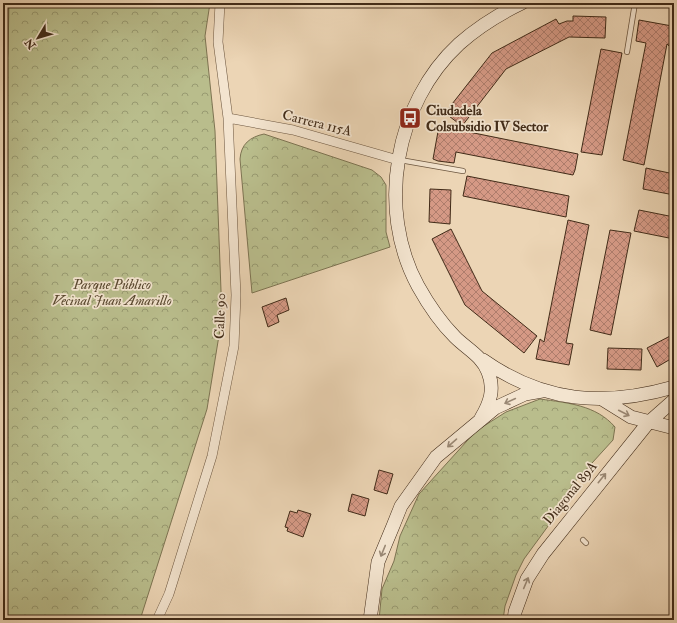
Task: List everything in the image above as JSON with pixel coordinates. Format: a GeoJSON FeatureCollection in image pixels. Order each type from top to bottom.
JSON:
{"type":"FeatureCollection","features":[{"type":"Feature","properties":{"kind":"street","name":"Calle 90"},"geometry":{"type":"LineString","coordinates":[[157,620],[169,594],[212,456],[234,346],[236,295],[228,118],[218,42],[220,3]]}},
{"type":"Feature","properties":{"kind":"street"},"geometry":{"type":"LineString","coordinates":[[522,3],[500,14],[478,28],[458,45],[440,64],[424,88],[413,109],[404,134],[398,160],[395,192],[398,224],[405,255],[412,273],[434,313],[455,337],[480,358],[520,383],[542,391],[568,397],[602,399],[645,395],[674,387]]}},
{"type":"Feature","properties":{"kind":"street","name":"Carrera 115A"},"geometry":{"type":"LineString","coordinates":[[228,118],[294,130],[398,160]]}},
{"type":"Feature","properties":{"kind":"street"},"geometry":{"type":"LineString","coordinates":[[480,358],[488,372],[492,388],[489,404],[481,418]]}},
{"type":"Feature","properties":{"kind":"street"},"geometry":{"type":"LineString","coordinates":[[370,620],[378,562],[401,506],[436,457],[481,418],[510,400],[542,391]]}},
{"type":"Feature","properties":{"kind":"street"},"geometry":{"type":"LineString","coordinates":[[645,395],[650,406],[648,423]]}},
{"type":"Feature","properties":{"kind":"street"},"geometry":{"type":"LineString","coordinates":[[602,399],[616,410],[648,423],[674,428]]}},
{"type":"Feature","properties":{"kind":"street","name":"Diagonal 89A"},"geometry":{"type":"LineString","coordinates":[[514,620],[515,612],[527,580],[543,554],[648,423],[674,400]]}},
{"type":"Feature","properties":{"kind":"lane"},"geometry":{"type":"LineString","coordinates":[[627,52],[635,3]]}},
{"type":"Feature","properties":{"kind":"lane"},"geometry":{"type":"LineString","coordinates":[[398,160],[463,170]]}},
{"type":"Feature","properties":{"kind":"green space"},"geometry":{"type":"Polygon","coordinates":[[[3,3],[9,3],[8,53],[3,107],[3,3]]]}},
{"type":"Feature","properties":{"kind":"green space","name":"Parque Público Vecinal Juan Amarillo"},"geometry":{"type":"Polygon","coordinates":[[[9,3],[210,3],[205,36],[215,131],[222,317],[207,409],[140,620],[3,620],[3,107],[8,53],[9,3]]]}},
{"type":"Feature","properties":{"kind":"green space"},"geometry":{"type":"Polygon","coordinates":[[[264,134],[372,170],[381,177],[386,185],[386,232],[390,247],[252,293],[240,159],[244,145],[254,137],[264,134]]]}},
{"type":"Feature","properties":{"kind":"green space"},"geometry":{"type":"Polygon","coordinates":[[[540,399],[581,406],[599,414],[615,427],[613,440],[572,485],[554,518],[524,559],[516,575],[505,606],[503,620],[379,620],[382,589],[394,561],[400,536],[419,494],[476,431],[506,412],[540,399]]]}},
{"type":"Feature","properties":{"kind":"building"},"geometry":{"type":"Polygon","coordinates":[[[573,16],[606,17],[605,38],[569,37],[506,69],[462,126],[445,113],[492,53],[556,19],[559,24],[567,21],[573,21],[573,16]]]}},
{"type":"Feature","properties":{"kind":"building"},"geometry":{"type":"Polygon","coordinates":[[[639,20],[672,26],[669,46],[667,44],[644,165],[623,160],[646,43],[636,41],[639,20]]]}},
{"type":"Feature","properties":{"kind":"building"},"geometry":{"type":"Polygon","coordinates":[[[601,49],[622,53],[602,155],[581,152],[601,49]]]}},
{"type":"Feature","properties":{"kind":"building"},"geometry":{"type":"Polygon","coordinates":[[[439,126],[578,154],[575,170],[573,175],[456,152],[454,163],[438,161],[433,159],[439,126]]]}},
{"type":"Feature","properties":{"kind":"building"},"geometry":{"type":"Polygon","coordinates":[[[646,168],[674,174],[674,195],[643,189],[646,168]]]}},
{"type":"Feature","properties":{"kind":"building"},"geometry":{"type":"Polygon","coordinates":[[[467,176],[569,196],[566,217],[463,196],[467,176]]]}},
{"type":"Feature","properties":{"kind":"building"},"geometry":{"type":"Polygon","coordinates":[[[430,189],[451,190],[450,224],[429,222],[430,189]]]}},
{"type":"Feature","properties":{"kind":"building"},"geometry":{"type":"Polygon","coordinates":[[[639,210],[674,217],[674,239],[634,231],[639,210]]]}},
{"type":"Feature","properties":{"kind":"building"},"geometry":{"type":"Polygon","coordinates":[[[568,220],[589,225],[566,343],[573,344],[569,365],[536,359],[540,339],[544,342],[568,220]]]}},
{"type":"Feature","properties":{"kind":"building"},"geometry":{"type":"Polygon","coordinates":[[[451,229],[482,291],[537,336],[524,353],[465,305],[432,239],[451,229]]]}},
{"type":"Feature","properties":{"kind":"building"},"geometry":{"type":"Polygon","coordinates":[[[610,230],[631,233],[611,335],[590,330],[610,230]]]}},
{"type":"Feature","properties":{"kind":"building"},"geometry":{"type":"Polygon","coordinates":[[[286,298],[289,310],[277,315],[279,322],[268,327],[262,307],[286,298]]]}},
{"type":"Feature","properties":{"kind":"building"},"geometry":{"type":"Polygon","coordinates":[[[674,334],[674,357],[657,367],[647,348],[674,334]]]}},
{"type":"Feature","properties":{"kind":"building"},"geometry":{"type":"Polygon","coordinates":[[[608,348],[642,349],[641,370],[607,369],[608,348]]]}},
{"type":"Feature","properties":{"kind":"building"},"geometry":{"type":"Polygon","coordinates":[[[379,470],[393,474],[387,494],[374,490],[379,470]]]}},
{"type":"Feature","properties":{"kind":"building"},"geometry":{"type":"Polygon","coordinates":[[[352,494],[369,499],[365,516],[348,511],[352,494]]]}},
{"type":"Feature","properties":{"kind":"building"},"geometry":{"type":"Polygon","coordinates":[[[298,510],[311,514],[303,537],[287,531],[288,528],[285,527],[290,511],[297,513],[298,510]]]}},
{"type":"Feature","properties":{"kind":"place","name":"Ciudadela Colsubsidio IV Sector"},"geometry":{"type":"Point","coordinates":[410,118]}}]}
